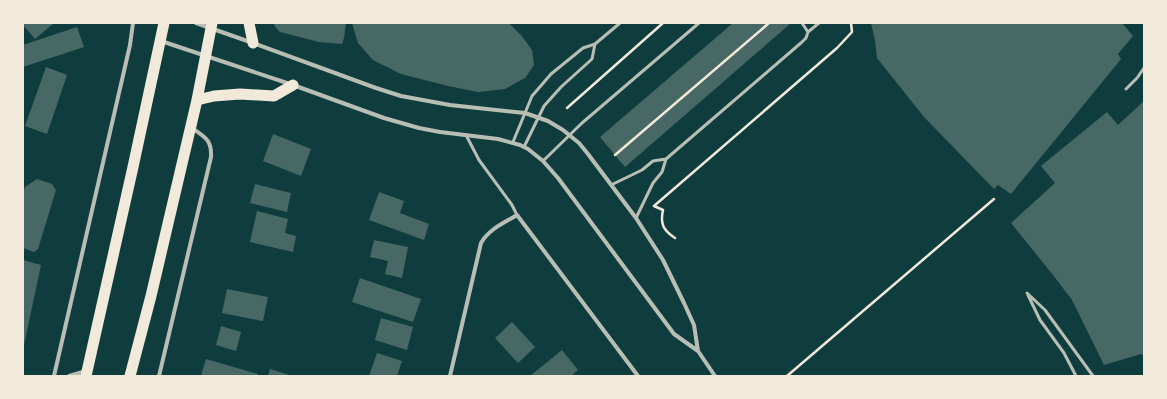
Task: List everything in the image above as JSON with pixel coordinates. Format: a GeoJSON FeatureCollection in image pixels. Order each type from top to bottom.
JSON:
{"type":"FeatureCollection","features":[{"type":"Feature","properties":{"kind":"highway"},"geometry":{"type":"LineString","coordinates":[[87,373],[164,23]]}},
{"type":"Feature","properties":{"kind":"highway"},"geometry":{"type":"LineString","coordinates":[[249,23],[253,43]]}},
{"type":"Feature","properties":{"kind":"highway"},"geometry":{"type":"LineString","coordinates":[[130,376],[151,296],[197,100],[212,25]]}},
{"type":"Feature","properties":{"kind":"highway"},"geometry":{"type":"LineString","coordinates":[[197,100],[214,96],[240,94],[274,96],[293,85]]}},
{"type":"Feature","properties":{"kind":"street"},"geometry":{"type":"LineString","coordinates":[[54,376],[130,45],[133,23]]}},
{"type":"Feature","properties":{"kind":"street"},"geometry":{"type":"LineString","coordinates":[[196,23],[212,25],[253,43],[401,96],[450,105],[525,113],[553,124],[570,135],[588,154],[636,218],[663,260],[694,325],[698,352]]}},
{"type":"Feature","properties":{"kind":"street"},"geometry":{"type":"LineString","coordinates":[[160,41],[293,85],[384,118],[419,128],[498,139],[513,142],[524,147],[543,161],[563,184],[674,334],[698,352],[715,376]]}},
{"type":"Feature","properties":{"kind":"street"},"geometry":{"type":"LineString","coordinates":[[158,376],[210,157],[210,146],[206,138],[190,127]]}},
{"type":"Feature","properties":{"kind":"street"},"geometry":{"type":"LineString","coordinates":[[450,376],[481,243],[487,233],[492,229],[517,215],[638,376]]}},
{"type":"Feature","properties":{"kind":"street"},"geometry":{"type":"LineString","coordinates":[[69,376],[87,373]]}},
{"type":"Feature","properties":{"kind":"lane"},"geometry":{"type":"LineString","coordinates":[[513,142],[532,96],[551,74],[583,48],[596,44],[620,23]]}},
{"type":"Feature","properties":{"kind":"lane"},"geometry":{"type":"LineString","coordinates":[[543,161],[582,123],[699,23]]}},
{"type":"Feature","properties":{"kind":"lane"},"geometry":{"type":"LineString","coordinates":[[802,23],[808,32]]}},
{"type":"Feature","properties":{"kind":"lane"},"geometry":{"type":"LineString","coordinates":[[611,185],[642,170],[653,161],[666,159],[798,46],[806,38],[808,32],[819,23]]}},
{"type":"Feature","properties":{"kind":"lane"},"geometry":{"type":"LineString","coordinates":[[524,147],[544,106],[556,92],[592,59],[596,44]]}},
{"type":"Feature","properties":{"kind":"lane"},"geometry":{"type":"LineString","coordinates":[[1126,89],[1144,68]]}},
{"type":"Feature","properties":{"kind":"lane"},"geometry":{"type":"LineString","coordinates":[[1137,78],[1144,75]]}},
{"type":"Feature","properties":{"kind":"lane"},"geometry":{"type":"LineString","coordinates":[[466,135],[480,160],[512,205],[517,215]]}},
{"type":"Feature","properties":{"kind":"lane"},"geometry":{"type":"LineString","coordinates":[[636,218],[653,184],[662,172],[666,159]]}},
{"type":"Feature","properties":{"kind":"lane"},"geometry":{"type":"LineString","coordinates":[[1076,376],[1064,353],[1040,320],[1027,293],[1046,310],[1093,376]]}},
{"type":"Feature","properties":{"kind":"path"},"geometry":{"type":"LineString","coordinates":[[567,108],[664,23]]}},
{"type":"Feature","properties":{"kind":"path"},"geometry":{"type":"LineString","coordinates":[[615,155],[769,23]]}},
{"type":"Feature","properties":{"kind":"path"},"geometry":{"type":"LineString","coordinates":[[676,238],[668,233],[664,228],[662,222],[663,210],[654,206],[837,48],[852,32],[851,23]]}},
{"type":"Feature","properties":{"kind":"path"},"geometry":{"type":"LineString","coordinates":[[787,376],[994,199]]}},
{"type":"Feature","properties":{"kind":"building"},"geometry":{"type":"Polygon","coordinates":[[[23,23],[54,23],[35,39],[23,23]]]}},
{"type":"Feature","properties":{"kind":"building"},"geometry":{"type":"Polygon","coordinates":[[[273,23],[346,23],[342,44],[319,42],[280,32],[273,23]]]}},
{"type":"Feature","properties":{"kind":"building"},"geometry":{"type":"Polygon","coordinates":[[[352,23],[509,23],[521,35],[532,50],[534,65],[525,78],[505,89],[478,92],[448,86],[401,74],[373,60],[358,43],[352,23]]]}},
{"type":"Feature","properties":{"kind":"building"},"geometry":{"type":"Polygon","coordinates":[[[733,23],[791,23],[625,167],[600,137],[733,23]]]}},
{"type":"Feature","properties":{"kind":"building"},"geometry":{"type":"Polygon","coordinates":[[[871,23],[1122,23],[1133,36],[1118,54],[1121,59],[1011,194],[998,185],[994,189],[924,117],[877,58],[871,23]]]}},
{"type":"Feature","properties":{"kind":"building"},"geometry":{"type":"Polygon","coordinates":[[[77,27],[84,47],[23,67],[23,45],[77,27]]]}},
{"type":"Feature","properties":{"kind":"building"},"geometry":{"type":"Polygon","coordinates":[[[46,67],[67,75],[47,134],[25,126],[46,67]]]}},
{"type":"Feature","properties":{"kind":"building"},"geometry":{"type":"Polygon","coordinates":[[[1144,101],[1144,356],[1141,354],[1104,365],[1072,300],[1011,223],[1055,183],[1041,166],[1107,112],[1118,125],[1144,101]]]}},
{"type":"Feature","properties":{"kind":"building"},"geometry":{"type":"Polygon","coordinates":[[[273,134],[311,149],[301,176],[263,161],[273,134]]]}},
{"type":"Feature","properties":{"kind":"building"},"geometry":{"type":"Polygon","coordinates":[[[37,179],[52,184],[56,190],[38,249],[34,252],[23,248],[23,193],[25,187],[37,179]]]}},
{"type":"Feature","properties":{"kind":"building"},"geometry":{"type":"Polygon","coordinates":[[[255,184],[291,193],[287,212],[250,203],[255,184]]]}},
{"type":"Feature","properties":{"kind":"building"},"geometry":{"type":"Polygon","coordinates":[[[379,192],[404,201],[400,213],[429,224],[424,240],[369,220],[379,192]]]}},
{"type":"Feature","properties":{"kind":"building"},"geometry":{"type":"Polygon","coordinates":[[[257,211],[288,219],[285,233],[296,236],[293,252],[250,242],[257,211]]]}},
{"type":"Feature","properties":{"kind":"building"},"geometry":{"type":"Polygon","coordinates":[[[374,240],[408,247],[402,278],[385,274],[388,261],[370,257],[374,240]]]}},
{"type":"Feature","properties":{"kind":"building"},"geometry":{"type":"Polygon","coordinates":[[[23,260],[41,265],[24,345],[23,345],[23,260]]]}},
{"type":"Feature","properties":{"kind":"building"},"geometry":{"type":"Polygon","coordinates":[[[360,278],[421,299],[413,322],[352,302],[360,278]]]}},
{"type":"Feature","properties":{"kind":"building"},"geometry":{"type":"Polygon","coordinates":[[[227,289],[268,297],[263,321],[222,313],[227,289]]]}},
{"type":"Feature","properties":{"kind":"building"},"geometry":{"type":"Polygon","coordinates":[[[381,318],[413,327],[407,350],[375,340],[381,318]]]}},
{"type":"Feature","properties":{"kind":"building"},"geometry":{"type":"Polygon","coordinates":[[[512,322],[535,347],[518,363],[495,338],[512,322]]]}},
{"type":"Feature","properties":{"kind":"building"},"geometry":{"type":"Polygon","coordinates":[[[221,326],[241,332],[236,351],[216,345],[221,326]]]}},
{"type":"Feature","properties":{"kind":"building"},"geometry":{"type":"Polygon","coordinates":[[[562,350],[578,370],[571,376],[530,376],[562,350]]]}},
{"type":"Feature","properties":{"kind":"building"},"geometry":{"type":"Polygon","coordinates":[[[377,353],[402,361],[397,376],[369,376],[377,353]]]}},
{"type":"Feature","properties":{"kind":"building"},"geometry":{"type":"Polygon","coordinates":[[[206,359],[258,374],[258,376],[201,376],[206,359]]]}},
{"type":"Feature","properties":{"kind":"building"},"geometry":{"type":"Polygon","coordinates":[[[270,369],[293,376],[268,376],[270,369]]]}}]}
